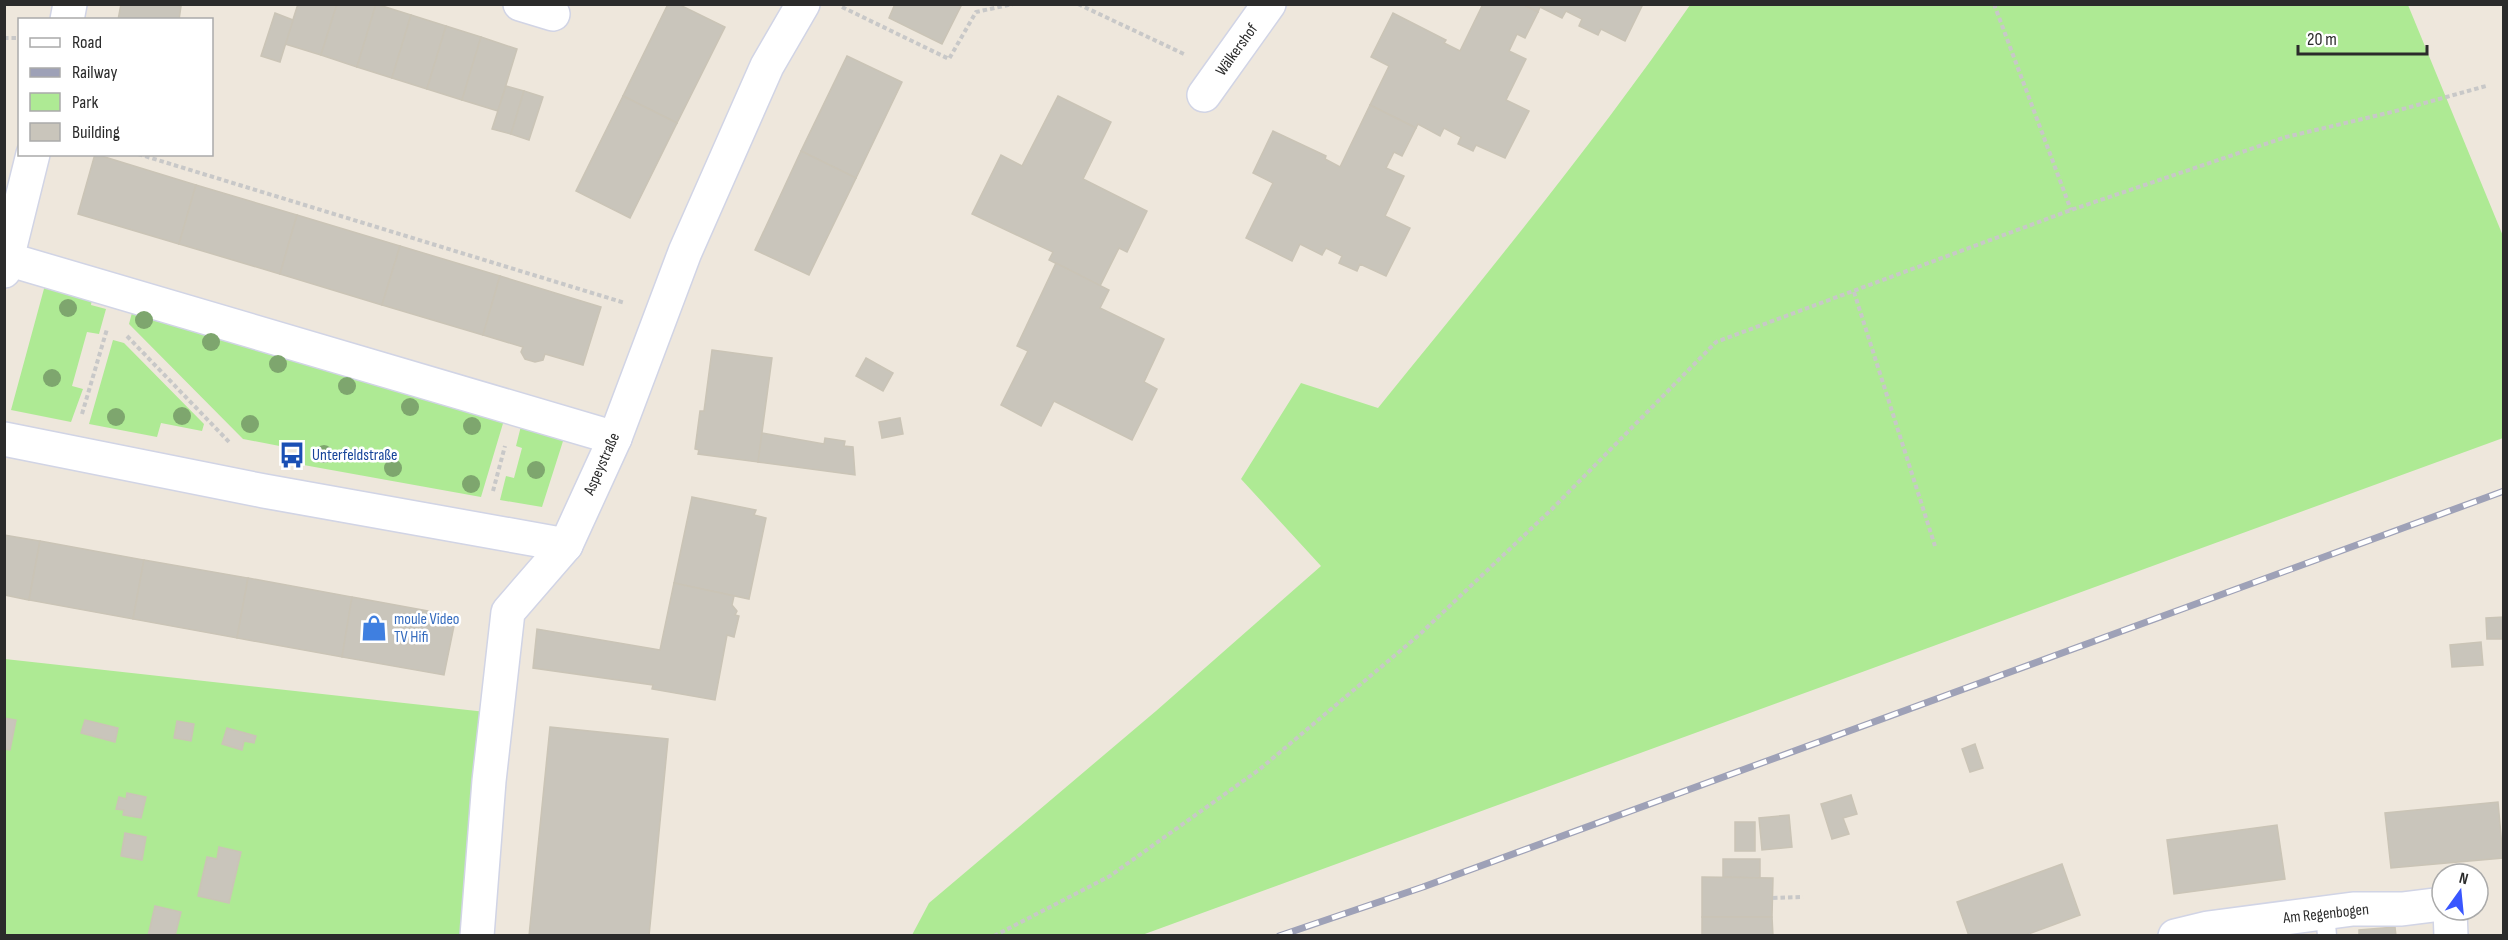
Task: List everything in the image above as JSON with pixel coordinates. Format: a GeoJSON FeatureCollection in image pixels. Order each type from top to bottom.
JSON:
{"type":"FeatureCollection","features":[{"type":"Feature","properties":{"kind":"street"},"geometry":{"type":"LineString","coordinates":[[520,4],[553,14]]}},
{"type":"Feature","properties":{"kind":"street","name":"Aspeystraße"},"geometry":{"type":"LineString","coordinates":[[477,936],[489,781],[508,612],[566,545],[615,438],[685,252],[766,66],[803,4]]}},
{"type":"Feature","properties":{"kind":"street","name":"Wälkershof"},"geometry":{"type":"LineString","coordinates":[[1213,83],[1269,4]]}},
{"type":"Feature","properties":{"kind":"street"},"geometry":{"type":"LineString","coordinates":[[33,156],[6,265],[114,305],[516,408],[615,438]]}},
{"type":"Feature","properties":{"kind":"street"},"geometry":{"type":"LineString","coordinates":[[4,439],[264,490],[566,545]]}},
{"type":"Feature","properties":{"kind":"street","name":"Am Regenbogen"},"geometry":{"type":"LineString","coordinates":[[2175,936],[2326,924],[2430,906]]}},
{"type":"Feature","properties":{"kind":"path"},"geometry":{"type":"LineString","coordinates":[[836,4],[949,59],[976,12],[1013,4]]}},
{"type":"Feature","properties":{"kind":"path"},"geometry":{"type":"LineString","coordinates":[[1078,4],[1213,83]]}},
{"type":"Feature","properties":{"kind":"path"},"geometry":{"type":"LineString","coordinates":[[1994,4],[2071,210]]}},
{"type":"Feature","properties":{"kind":"path"},"geometry":{"type":"LineString","coordinates":[[994,936],[1110,876],[1260,769],[1419,635],[1552,508],[1716,342],[2071,210],[2286,137],[2392,112],[2486,86]]}},
{"type":"Feature","properties":{"kind":"path"},"geometry":{"type":"LineString","coordinates":[[145,156],[662,314]]}},
{"type":"Feature","properties":{"kind":"path"},"geometry":{"type":"LineString","coordinates":[[1854,292],[1935,546]]}},
{"type":"Feature","properties":{"kind":"path"},"geometry":{"type":"LineString","coordinates":[[71,452],[114,305]]}},
{"type":"Feature","properties":{"kind":"path"},"geometry":{"type":"LineString","coordinates":[[114,305],[229,443],[264,490]]}},
{"type":"Feature","properties":{"kind":"path"},"geometry":{"type":"LineString","coordinates":[[482,530],[516,408]]}},
{"type":"Feature","properties":{"kind":"path"},"geometry":{"type":"LineString","coordinates":[[1773,898],[1803,897]]}},
{"type":"Feature","properties":{"kind":"green space"},"geometry":{"type":"Polygon","coordinates":[[[1690,5],[2408,5],[2503,236],[2503,438],[1142,935],[912,935],[929,903],[1156,711],[1321,566],[1241,479],[1301,383],[1378,408],[1577,159],[1690,5]]]}},
{"type":"Feature","properties":{"kind":"green space"},"geometry":{"type":"Polygon","coordinates":[[[45,285],[92,298],[91,305],[106,309],[99,334],[87,332],[72,386],[83,389],[71,422],[11,410],[45,285]]]}},
{"type":"Feature","properties":{"kind":"green space"},"geometry":{"type":"Polygon","coordinates":[[[133,309],[504,420],[481,497],[298,464],[300,450],[243,439],[129,324],[133,309]]]}},
{"type":"Feature","properties":{"kind":"green space"},"geometry":{"type":"Polygon","coordinates":[[[113,340],[124,343],[204,424],[202,431],[161,423],[157,437],[89,424],[113,340]]]}},
{"type":"Feature","properties":{"kind":"green space"},"geometry":{"type":"Polygon","coordinates":[[[521,426],[564,438],[542,507],[500,500],[506,476],[514,478],[522,448],[516,446],[521,426]]]}},
{"type":"Feature","properties":{"kind":"green space"},"geometry":{"type":"Polygon","coordinates":[[[5,659],[486,712],[477,935],[5,936],[5,659]]]}},
{"type":"Feature","properties":{"kind":"building"},"geometry":{"type":"Polygon","coordinates":[[[121,4],[181,6],[179,18],[118,18],[121,4]]]}},
{"type":"Feature","properties":{"kind":"building"},"geometry":{"type":"Polygon","coordinates":[[[298,4],[337,4],[321,55],[285,44],[298,4]]]}},
{"type":"Feature","properties":{"kind":"building"},"geometry":{"type":"Polygon","coordinates":[[[337,4],[376,4],[357,67],[321,55],[337,4]]]}},
{"type":"Feature","properties":{"kind":"building"},"geometry":{"type":"Polygon","coordinates":[[[376,4],[411,15],[392,78],[357,67],[376,4]]]}},
{"type":"Feature","properties":{"kind":"building"},"geometry":{"type":"Polygon","coordinates":[[[668,4],[678,4],[725,27],[677,123],[623,96],[668,4]]]}},
{"type":"Feature","properties":{"kind":"building"},"geometry":{"type":"Polygon","coordinates":[[[895,4],[962,4],[942,44],[889,18],[895,4]]]}},
{"type":"Feature","properties":{"kind":"building"},"geometry":{"type":"Polygon","coordinates":[[[1483,4],[1523,4],[1538,12],[1525,38],[1517,34],[1509,51],[1526,59],[1506,100],[1529,111],[1505,158],[1476,145],[1473,151],[1458,144],[1461,137],[1444,128],[1440,136],[1418,124],[1416,128],[1370,105],[1389,66],[1371,57],[1393,13],[1446,40],[1444,43],[1460,51],[1483,4]]]}},
{"type":"Feature","properties":{"kind":"building"},"geometry":{"type":"Polygon","coordinates":[[[1523,4],[1643,4],[1625,41],[1601,29],[1598,35],[1579,26],[1582,19],[1566,11],[1562,18],[1540,7],[1538,12],[1523,4]]]}},
{"type":"Feature","properties":{"kind":"building"},"geometry":{"type":"Polygon","coordinates":[[[275,13],[293,20],[280,62],[261,56],[275,13]]]}},
{"type":"Feature","properties":{"kind":"building"},"geometry":{"type":"Polygon","coordinates":[[[411,15],[446,26],[427,89],[392,78],[411,15]]]}},
{"type":"Feature","properties":{"kind":"building"},"geometry":{"type":"Polygon","coordinates":[[[446,26],[481,37],[462,100],[427,89],[446,26]]]}},
{"type":"Feature","properties":{"kind":"building"},"geometry":{"type":"Polygon","coordinates":[[[481,37],[517,49],[498,111],[462,100],[481,37]]]}},
{"type":"Feature","properties":{"kind":"building"},"geometry":{"type":"Polygon","coordinates":[[[847,56],[902,82],[856,178],[801,151],[847,56]]]}},
{"type":"Feature","properties":{"kind":"building"},"geometry":{"type":"Polygon","coordinates":[[[506,86],[524,91],[511,134],[492,129],[506,86]]]}},
{"type":"Feature","properties":{"kind":"building"},"geometry":{"type":"Polygon","coordinates":[[[524,91],[543,97],[529,140],[511,134],[524,91]]]}},
{"type":"Feature","properties":{"kind":"building"},"geometry":{"type":"Polygon","coordinates":[[[623,96],[677,123],[630,218],[576,191],[623,96]]]}},
{"type":"Feature","properties":{"kind":"building"},"geometry":{"type":"Polygon","coordinates":[[[1058,96],[1111,122],[1083,179],[1147,211],[1127,252],[1119,248],[1100,286],[1049,260],[1053,252],[972,214],[1001,155],[1022,166],[1058,96]]]}},
{"type":"Feature","properties":{"kind":"building"},"geometry":{"type":"Polygon","coordinates":[[[1370,105],[1416,128],[1402,156],[1394,152],[1386,168],[1404,176],[1385,216],[1410,228],[1386,276],[1360,264],[1357,271],[1339,263],[1342,256],[1326,248],[1322,255],[1300,244],[1292,261],[1246,238],[1273,183],[1253,173],[1273,131],[1326,156],[1325,159],[1340,167],[1370,105]]]}},
{"type":"Feature","properties":{"kind":"building"},"geometry":{"type":"Polygon","coordinates":[[[801,151],[856,178],[809,275],[755,250],[801,151]]]}},
{"type":"Feature","properties":{"kind":"building"},"geometry":{"type":"Polygon","coordinates":[[[94,156],[102,156],[196,185],[179,244],[78,214],[94,156]]]}},
{"type":"Feature","properties":{"kind":"building"},"geometry":{"type":"Polygon","coordinates":[[[196,185],[297,215],[280,274],[179,244],[196,185]]]}},
{"type":"Feature","properties":{"kind":"building"},"geometry":{"type":"Polygon","coordinates":[[[297,215],[400,246],[382,305],[280,274],[297,215]]]}},
{"type":"Feature","properties":{"kind":"building"},"geometry":{"type":"Polygon","coordinates":[[[400,246],[500,276],[483,335],[382,305],[400,246]]]}},
{"type":"Feature","properties":{"kind":"building"},"geometry":{"type":"Polygon","coordinates":[[[1056,263],[1109,290],[1100,308],[1164,339],[1144,382],[1157,389],[1132,440],[1054,401],[1041,426],[1001,405],[1028,351],[1017,346],[1056,263]]]}},
{"type":"Feature","properties":{"kind":"building"},"geometry":{"type":"Polygon","coordinates":[[[500,276],[601,307],[583,365],[545,354],[543,360],[535,362],[525,359],[521,352],[523,347],[483,335],[500,276]]]}},
{"type":"Feature","properties":{"kind":"building"},"geometry":{"type":"Polygon","coordinates":[[[712,350],[772,358],[758,462],[698,454],[699,450],[695,449],[700,411],[704,411],[712,350]]]}},
{"type":"Feature","properties":{"kind":"building"},"geometry":{"type":"Polygon","coordinates":[[[866,358],[893,373],[883,391],[856,376],[866,358]]]}},
{"type":"Feature","properties":{"kind":"building"},"geometry":{"type":"Polygon","coordinates":[[[900,418],[903,434],[882,438],[879,422],[900,418]]]}},
{"type":"Feature","properties":{"kind":"building"},"geometry":{"type":"Polygon","coordinates":[[[762,433],[824,444],[825,438],[845,441],[844,446],[853,447],[855,475],[758,462],[762,433]]]}},
{"type":"Feature","properties":{"kind":"building"},"geometry":{"type":"Polygon","coordinates":[[[692,497],[756,510],[754,515],[766,518],[749,599],[674,583],[692,497]]]}},
{"type":"Feature","properties":{"kind":"building"},"geometry":{"type":"Polygon","coordinates":[[[4,535],[40,541],[29,600],[4,595],[4,535]]]}},
{"type":"Feature","properties":{"kind":"building"},"geometry":{"type":"Polygon","coordinates":[[[40,541],[144,560],[133,619],[29,600],[40,541]]]}},
{"type":"Feature","properties":{"kind":"building"},"geometry":{"type":"Polygon","coordinates":[[[144,560],[248,578],[237,638],[133,619],[144,560]]]}},
{"type":"Feature","properties":{"kind":"building"},"geometry":{"type":"Polygon","coordinates":[[[248,578],[352,597],[342,657],[237,638],[248,578]]]}},
{"type":"Feature","properties":{"kind":"building"},"geometry":{"type":"Polygon","coordinates":[[[674,583],[734,596],[732,605],[737,611],[735,615],[739,616],[734,637],[727,635],[715,700],[652,689],[653,685],[533,668],[537,629],[660,650],[674,583]]]}},
{"type":"Feature","properties":{"kind":"building"},"geometry":{"type":"Polygon","coordinates":[[[352,597],[456,616],[444,675],[342,657],[352,597]]]}},
{"type":"Feature","properties":{"kind":"building"},"geometry":{"type":"Polygon","coordinates":[[[2504,617],[2504,639],[2487,639],[2486,618],[2504,617]]]}},
{"type":"Feature","properties":{"kind":"building"},"geometry":{"type":"Polygon","coordinates":[[[2481,642],[2483,665],[2452,667],[2450,645],[2481,642]]]}},
{"type":"Feature","properties":{"kind":"building"},"geometry":{"type":"Polygon","coordinates":[[[4,718],[16,720],[10,750],[4,749],[4,718]]]}},
{"type":"Feature","properties":{"kind":"building"},"geometry":{"type":"Polygon","coordinates":[[[85,720],[118,728],[115,742],[81,733],[85,720]]]}},
{"type":"Feature","properties":{"kind":"building"},"geometry":{"type":"Polygon","coordinates":[[[177,721],[194,724],[191,741],[174,738],[177,721]]]}},
{"type":"Feature","properties":{"kind":"building"},"geometry":{"type":"Polygon","coordinates":[[[550,727],[668,739],[649,936],[529,936],[550,727]]]}},
{"type":"Feature","properties":{"kind":"building"},"geometry":{"type":"Polygon","coordinates":[[[227,728],[256,736],[254,743],[244,741],[242,750],[222,744],[227,728]]]}},
{"type":"Feature","properties":{"kind":"building"},"geometry":{"type":"Polygon","coordinates":[[[1975,744],[1983,768],[1970,772],[1962,749],[1975,744]]]}},
{"type":"Feature","properties":{"kind":"building"},"geometry":{"type":"Polygon","coordinates":[[[127,793],[146,797],[141,818],[123,815],[124,810],[116,809],[119,797],[126,799],[127,793]]]}},
{"type":"Feature","properties":{"kind":"building"},"geometry":{"type":"Polygon","coordinates":[[[1851,795],[1857,814],[1843,818],[1849,834],[1832,839],[1821,804],[1851,795]]]}},
{"type":"Feature","properties":{"kind":"building"},"geometry":{"type":"Polygon","coordinates":[[[2498,802],[2503,858],[2430,862],[2430,865],[2391,868],[2385,813],[2498,802]]]}},
{"type":"Feature","properties":{"kind":"building"},"geometry":{"type":"Polygon","coordinates":[[[1789,815],[1792,847],[1762,850],[1759,818],[1789,815]]]}},
{"type":"Feature","properties":{"kind":"building"},"geometry":{"type":"Polygon","coordinates":[[[1735,822],[1755,822],[1755,851],[1735,851],[1735,822]]]}},
{"type":"Feature","properties":{"kind":"building"},"geometry":{"type":"Polygon","coordinates":[[[2277,825],[2285,879],[2174,894],[2167,840],[2277,825]]]}},
{"type":"Feature","properties":{"kind":"building"},"geometry":{"type":"Polygon","coordinates":[[[125,833],[146,837],[142,860],[121,856],[125,833]]]}},
{"type":"Feature","properties":{"kind":"building"},"geometry":{"type":"Polygon","coordinates":[[[219,847],[241,852],[229,903],[198,896],[207,857],[217,859],[219,847]]]}},
{"type":"Feature","properties":{"kind":"building"},"geometry":{"type":"Polygon","coordinates":[[[1723,859],[1760,859],[1760,878],[1723,877],[1723,859]]]}},
{"type":"Feature","properties":{"kind":"building"},"geometry":{"type":"Polygon","coordinates":[[[2062,864],[2080,915],[2023,936],[1969,936],[1957,902],[2062,864]]]}},
{"type":"Feature","properties":{"kind":"building"},"geometry":{"type":"Polygon","coordinates":[[[1702,877],[1773,878],[1772,917],[1702,917],[1702,877]]]}},
{"type":"Feature","properties":{"kind":"building"},"geometry":{"type":"Polygon","coordinates":[[[155,906],[181,912],[175,936],[148,936],[155,906]]]}},
{"type":"Feature","properties":{"kind":"building"},"geometry":{"type":"Polygon","coordinates":[[[1702,917],[1772,917],[1773,936],[1702,936],[1702,917]]]}},
{"type":"Feature","properties":{"kind":"building"},"geometry":{"type":"Polygon","coordinates":[[[2395,927],[2396,936],[2359,936],[2359,930],[2395,927]]]}},
{"type":"Feature","properties":{"kind":"railway"},"geometry":{"type":"LineString","coordinates":[[1279,936],[1423,887],[2504,491]]}},
{"type":"Feature","properties":{"kind":"place","name":"Unterfeldstraße"},"geometry":{"type":"Point","coordinates":[292,455]}},
{"type":"Feature","properties":{"kind":"place","name":"moule Video TV Hifi"},"geometry":{"type":"Point","coordinates":[374,628]}}]}
